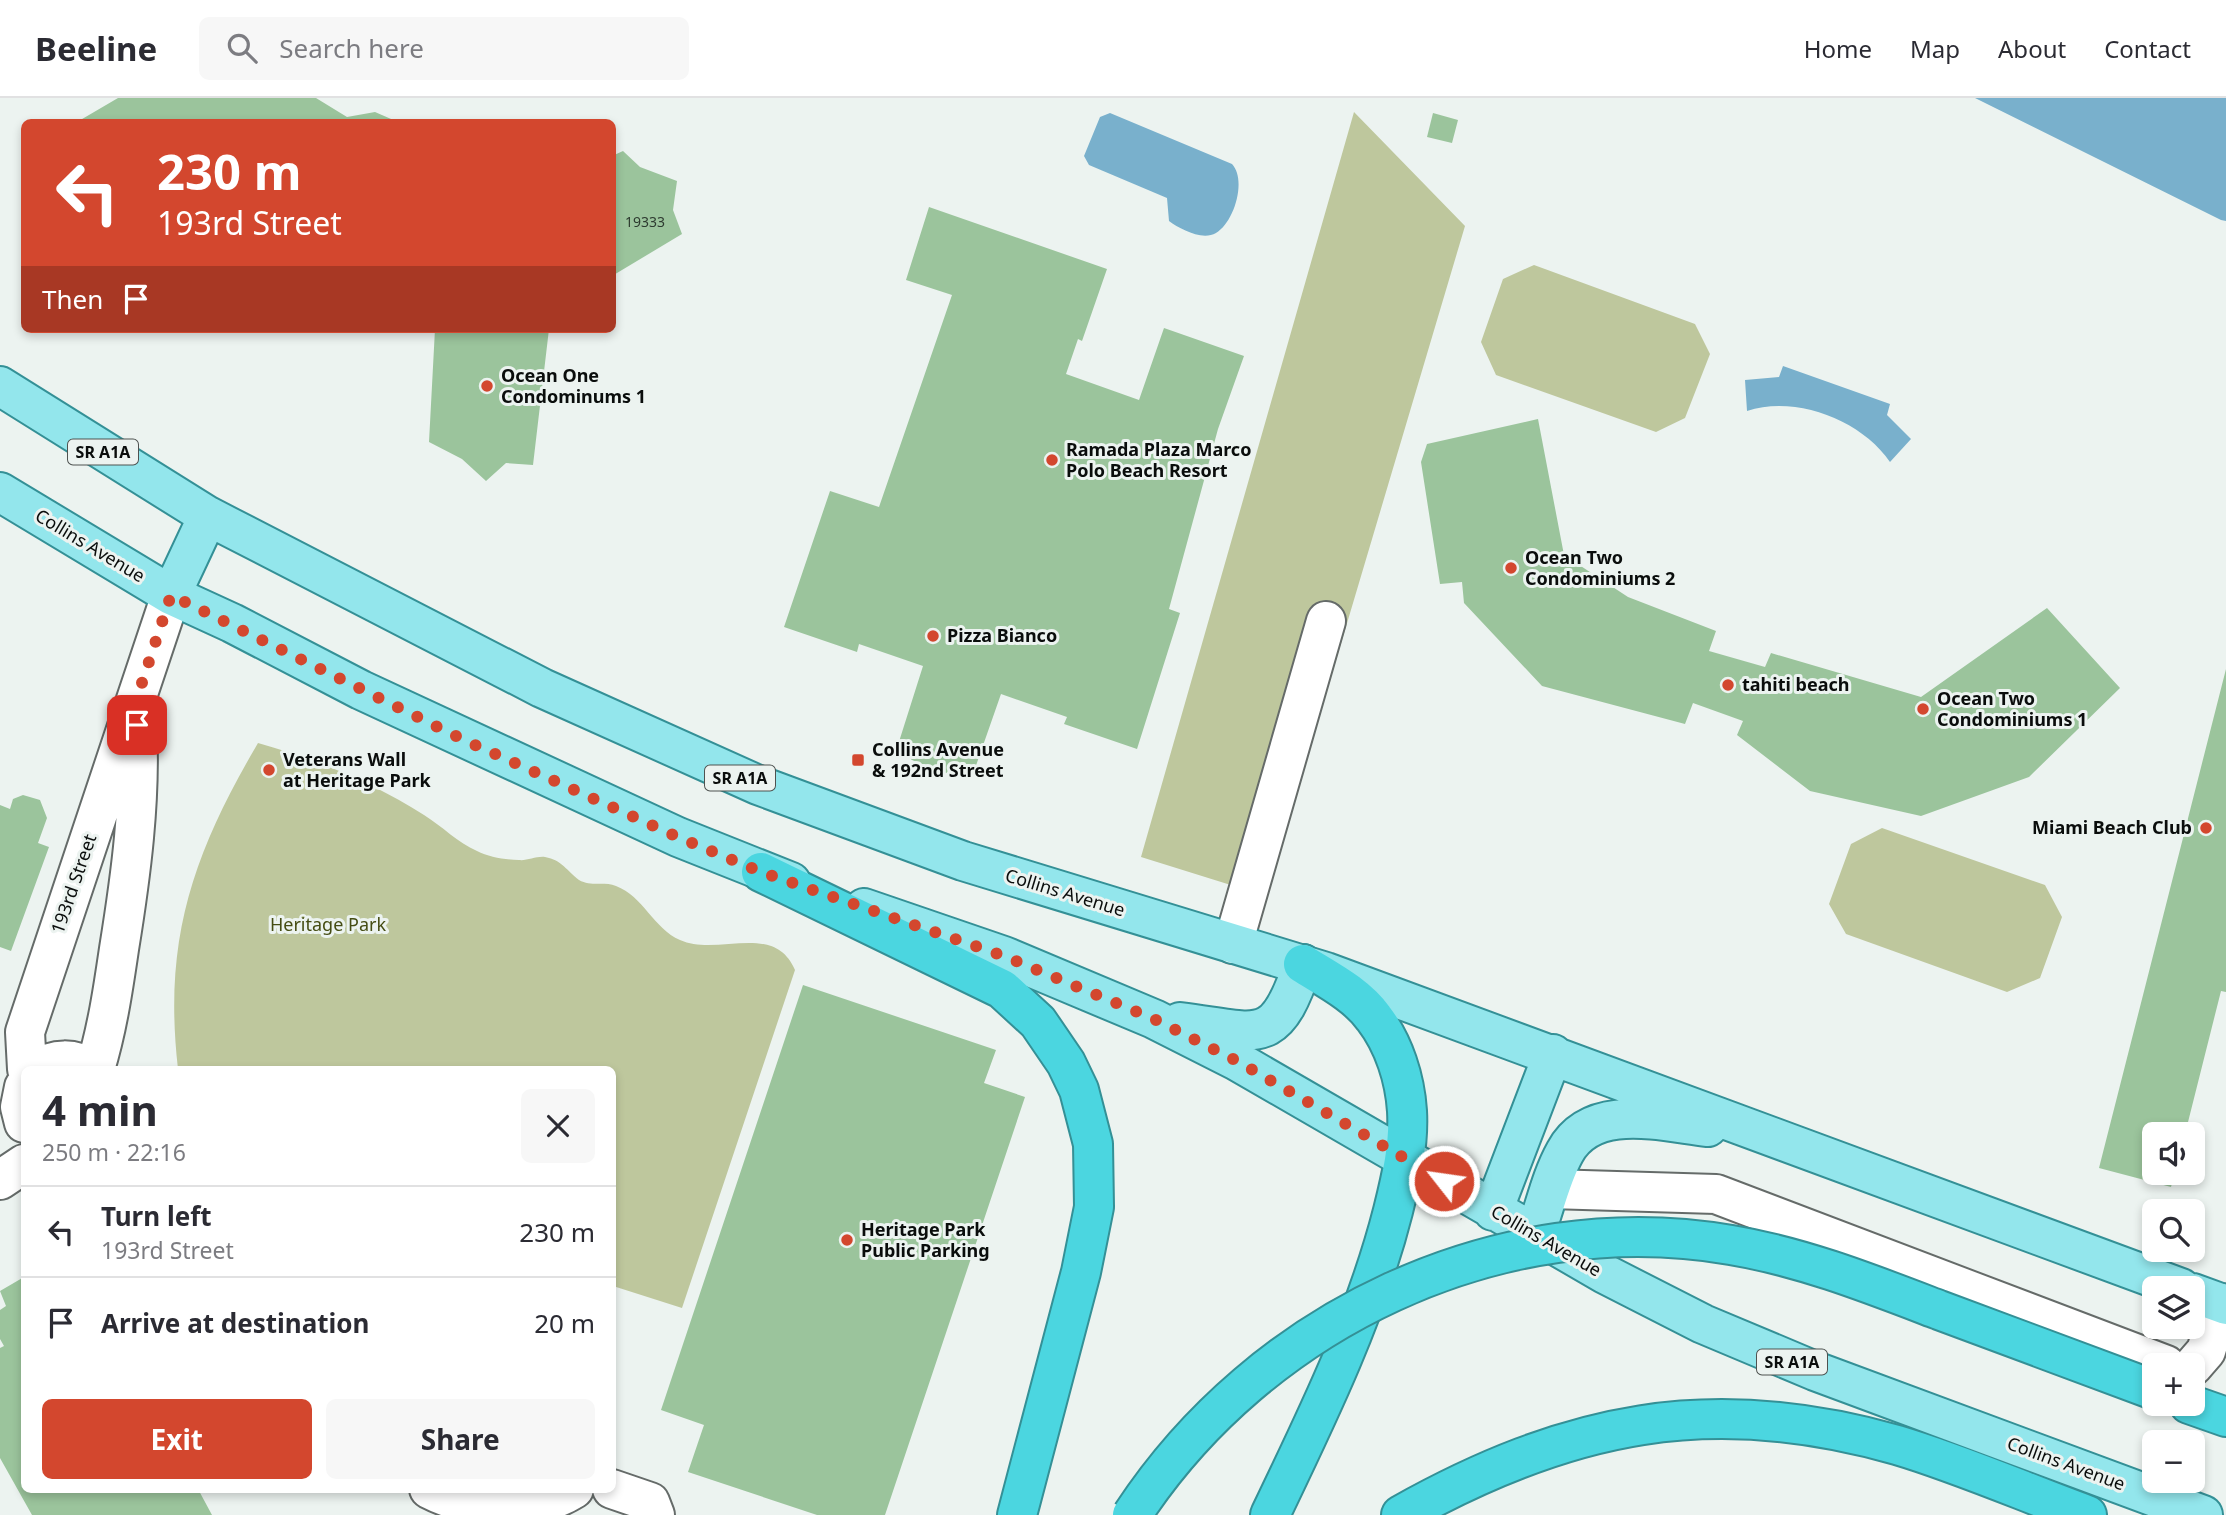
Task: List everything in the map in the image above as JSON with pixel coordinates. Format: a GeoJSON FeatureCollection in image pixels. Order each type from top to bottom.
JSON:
{"type":"FeatureCollection","features":[{"type":"Feature","properties":{"kind":"highway"},"geometry":{"type":"LineString","coordinates":[[761,872],[1002,989],[1038,1022],[1066,1063],[1079,1090],[1093,1144],[1094,1206],[1090,1234],[1017,1515]]}},
{"type":"Feature","properties":{"kind":"highway"},"geometry":{"type":"LineString","coordinates":[[1270,1515],[1369,1289],[1385,1241],[1407,1130],[1405,1096],[1390,1046],[1374,1017],[1365,1007],[1303,964]]}},
{"type":"Feature","properties":{"kind":"highway"},"geometry":{"type":"LineString","coordinates":[[1132,1515],[1167,1465],[1220,1407],[1317,1331],[1390,1292],[1435,1273],[1548,1243],[1696,1239],[1769,1252],[1873,1284],[2142,1385]]}},
{"type":"Feature","properties":{"kind":"highway"},"geometry":{"type":"LineString","coordinates":[[2205,1410],[2226,1417]]}},
{"type":"Feature","properties":{"kind":"highway"},"geometry":{"type":"LineString","coordinates":[[1401,1515],[1471,1478],[1574,1440],[1679,1419],[1718,1418],[1782,1422],[1898,1446],[2087,1515]]}},
{"type":"Feature","properties":{"kind":"main road","name":"Collins Avenue"},"geometry":{"type":"LineString","coordinates":[[0,386],[208,516],[542,688],[694,759],[837,816],[963,861],[1303,964],[2149,1276]]}},
{"type":"Feature","properties":{"kind":"main road","name":"Collins Avenue"},"geometry":{"type":"LineString","coordinates":[[0,492],[171,595],[462,739],[761,872],[1004,956],[1154,1019],[1237,1061],[1493,1211],[1652,1300],[1757,1348],[2203,1515]]}},
{"type":"Feature","properties":{"kind":"main road"},"geometry":{"type":"LineString","coordinates":[[171,595],[208,516]]}},
{"type":"Feature","properties":{"kind":"main road"},"geometry":{"type":"LineString","coordinates":[[1154,1019],[1249,1031],[1270,1027],[1287,1007],[1303,964]]}},
{"type":"Feature","properties":{"kind":"main road"},"geometry":{"type":"LineString","coordinates":[[1493,1211],[1553,1054]]}},
{"type":"Feature","properties":{"kind":"main road"},"geometry":{"type":"LineString","coordinates":[[1535,1234],[1550,1189],[1571,1143],[1593,1125],[1643,1120],[1766,1134]]}},
{"type":"Feature","properties":{"kind":"street","name":"193rd Street"},"geometry":{"type":"LineString","coordinates":[[23,1066],[25,1032],[171,595]]}},
{"type":"Feature","properties":{"kind":"street"},"geometry":{"type":"LineString","coordinates":[[1233,944],[1325,621]]}},
{"type":"Feature","properties":{"kind":"street","name":"193rd Street"},"geometry":{"type":"LineString","coordinates":[[94,1066],[106,1035],[126,906],[139,773],[136,701]]}},
{"type":"Feature","properties":{"kind":"street","name":"193rd Street"},"geometry":{"type":"LineString","coordinates":[[52,1066],[59,1060],[72,1060],[86,1066]]}},
{"type":"Feature","properties":{"kind":"street"},"geometry":{"type":"LineString","coordinates":[[0,1180],[21,1166]]}},
{"type":"Feature","properties":{"kind":"street"},"geometry":{"type":"LineString","coordinates":[[1550,1189],[1716,1194],[2142,1356]]}},
{"type":"Feature","properties":{"kind":"street"},"geometry":{"type":"LineString","coordinates":[[2204,1353],[2213,1300]]}},
{"type":"Feature","properties":{"kind":"street"},"geometry":{"type":"LineString","coordinates":[[616,1490],[650,1502],[654,1515]]}},
{"type":"Feature","properties":{"kind":"street"},"geometry":{"type":"LineString","coordinates":[[438,1493],[480,1511],[519,1513],[545,1508],[567,1493]]}},
{"type":"Feature","properties":{"kind":"green space"},"geometry":{"type":"Polygon","coordinates":[[[1354,112],[1465,226],[1266,896],[1141,857],[1354,112]]]}},
{"type":"Feature","properties":{"kind":"green space"},"geometry":{"type":"Polygon","coordinates":[[[1534,265],[1695,324],[1710,354],[1685,418],[1656,432],[1496,375],[1481,342],[1503,279],[1534,265]]]}},
{"type":"Feature","properties":{"kind":"green space","name":"Heritage Park"},"geometry":{"type":"Polygon","coordinates":[[[258,743],[301,756],[365,782],[405,803],[463,844],[482,853],[514,860],[551,858],[579,880],[616,886],[634,897],[663,928],[680,940],[711,945],[759,943],[774,947],[786,955],[795,970],[682,1308],[616,1287],[616,1066],[178,1066],[174,1022],[180,938],[200,861],[235,784],[258,743]]]}},
{"type":"Feature","properties":{"kind":"green space"},"geometry":{"type":"Polygon","coordinates":[[[1882,828],[2045,885],[2062,917],[2040,978],[2007,992],[1846,934],[1829,904],[1851,844],[1882,828]]]}},
{"type":"Feature","properties":{"kind":"water"},"geometry":{"type":"Polygon","coordinates":[[[1975,98],[2226,98],[2226,221],[2221,220],[1975,98]]]}},
{"type":"Feature","properties":{"kind":"water"},"geometry":{"type":"Polygon","coordinates":[[[1110,113],[1232,164],[1236,171],[1238,190],[1233,211],[1222,228],[1216,233],[1204,236],[1185,230],[1169,221],[1167,198],[1089,165],[1084,156],[1100,117],[1110,113]]]}},
{"type":"Feature","properties":{"kind":"water"},"geometry":{"type":"Polygon","coordinates":[[[1783,366],[1890,404],[1887,415],[1911,439],[1890,462],[1878,447],[1862,434],[1826,415],[1786,406],[1747,411],[1745,380],[1779,377],[1783,366]]]}},
{"type":"Feature","properties":{"kind":"building"},"geometry":{"type":"Polygon","coordinates":[[[118,98],[316,98],[347,117],[375,112],[391,119],[82,119],[118,98]]]}},
{"type":"Feature","properties":{"kind":"building"},"geometry":{"type":"Polygon","coordinates":[[[1433,113],[1458,120],[1452,143],[1427,137],[1433,113]]]}},
{"type":"Feature","properties":{"kind":"building"},"geometry":{"type":"Polygon","coordinates":[[[623,151],[640,167],[677,181],[673,210],[682,234],[616,274],[616,154],[623,151]]]}},
{"type":"Feature","properties":{"kind":"building","name":"Ramada Plaza Marco Polo Beach Resort"},"geometry":{"type":"Polygon","coordinates":[[[929,207],[1107,269],[1082,341],[1078,339],[1066,374],[1139,400],[1164,328],[1244,356],[1218,429],[1169,609],[1180,613],[1137,749],[1064,724],[1067,717],[1001,694],[972,777],[940,772],[912,760],[897,748],[923,666],[859,644],[857,652],[784,627],[830,491],[879,507],[952,295],[906,280],[929,207]]]}},
{"type":"Feature","properties":{"kind":"building","name":"Ocean One Condominums 1"},"geometry":{"type":"Polygon","coordinates":[[[435,333],[549,333],[533,465],[506,463],[486,481],[462,459],[429,442],[435,333]]]}},
{"type":"Feature","properties":{"kind":"building"},"geometry":{"type":"Polygon","coordinates":[[[1538,419],[1564,555],[1628,597],[1716,631],[1709,651],[1765,667],[1771,653],[1921,697],[2047,608],[2120,688],[2029,777],[1921,816],[1810,791],[1737,735],[1743,721],[1693,703],[1685,724],[1542,686],[1464,603],[1462,582],[1440,584],[1421,462],[1427,444],[1538,419]]]}},
{"type":"Feature","properties":{"kind":"building","name":"Miami Beach Club"},"geometry":{"type":"Polygon","coordinates":[[[2226,669],[2226,992],[2221,991],[2188,1122],[2142,1122],[2142,1179],[2099,1168],[2226,669]]]}},
{"type":"Feature","properties":{"kind":"building"},"geometry":{"type":"Polygon","coordinates":[[[23,795],[40,800],[47,818],[38,843],[49,847],[11,951],[0,947],[0,805],[10,809],[13,799],[23,795]]]}},
{"type":"Feature","properties":{"kind":"building","name":"Heritage Park Public Parking"},"geometry":{"type":"Polygon","coordinates":[[[803,985],[996,1050],[984,1083],[1025,1097],[885,1515],[817,1515],[688,1472],[704,1425],[661,1410],[803,985]]]}},
{"type":"Feature","properties":{"kind":"building"},"geometry":{"type":"Polygon","coordinates":[[[21,1279],[21,1493],[200,1493],[212,1515],[32,1515],[0,1458],[0,1348],[4,1346],[0,1339],[0,1310],[6,1306],[0,1291],[21,1279]]]}},
{"type":"Feature","properties":{"kind":"place","name":"Ocean One Condominums 1"},"geometry":{"type":"Point","coordinates":[487,386]}},
{"type":"Feature","properties":{"kind":"place","name":"Ramada Plaza Marco Polo Beach Resort"},"geometry":{"type":"Point","coordinates":[1052,460]}},
{"type":"Feature","properties":{"kind":"place","name":"Ocean Two Condominiums 2"},"geometry":{"type":"Point","coordinates":[1511,568]}},
{"type":"Feature","properties":{"kind":"place","name":"Pizza Bianco"},"geometry":{"type":"Point","coordinates":[933,636]}},
{"type":"Feature","properties":{"kind":"place","name":"tahiti beach"},"geometry":{"type":"Point","coordinates":[1728,685]}},
{"type":"Feature","properties":{"kind":"place","name":"Ocean Two Condominiums 1"},"geometry":{"type":"Point","coordinates":[1923,709]}},
{"type":"Feature","properties":{"kind":"place","name":"Collins Avenue & 192nd Street"},"geometry":{"type":"Point","coordinates":[858,760]}},
{"type":"Feature","properties":{"kind":"place","name":"Veterans Wall at Heritage Park"},"geometry":{"type":"Point","coordinates":[269,770]}},
{"type":"Feature","properties":{"kind":"place","name":"Miami Beach Club"},"geometry":{"type":"Point","coordinates":[2206,828]}},
{"type":"Feature","properties":{"kind":"place","name":"Heritage Park Public Parking"},"geometry":{"type":"Point","coordinates":[847,1240]}},
{"type":"Feature","properties":{"kind":"route"},"geometry":{"type":"LineString","coordinates":[[137,725],[136,701],[171,595],[462,739],[678,837],[761,872],[1004,956],[1154,1019],[1237,1061],[1444,1181]]}}]}
